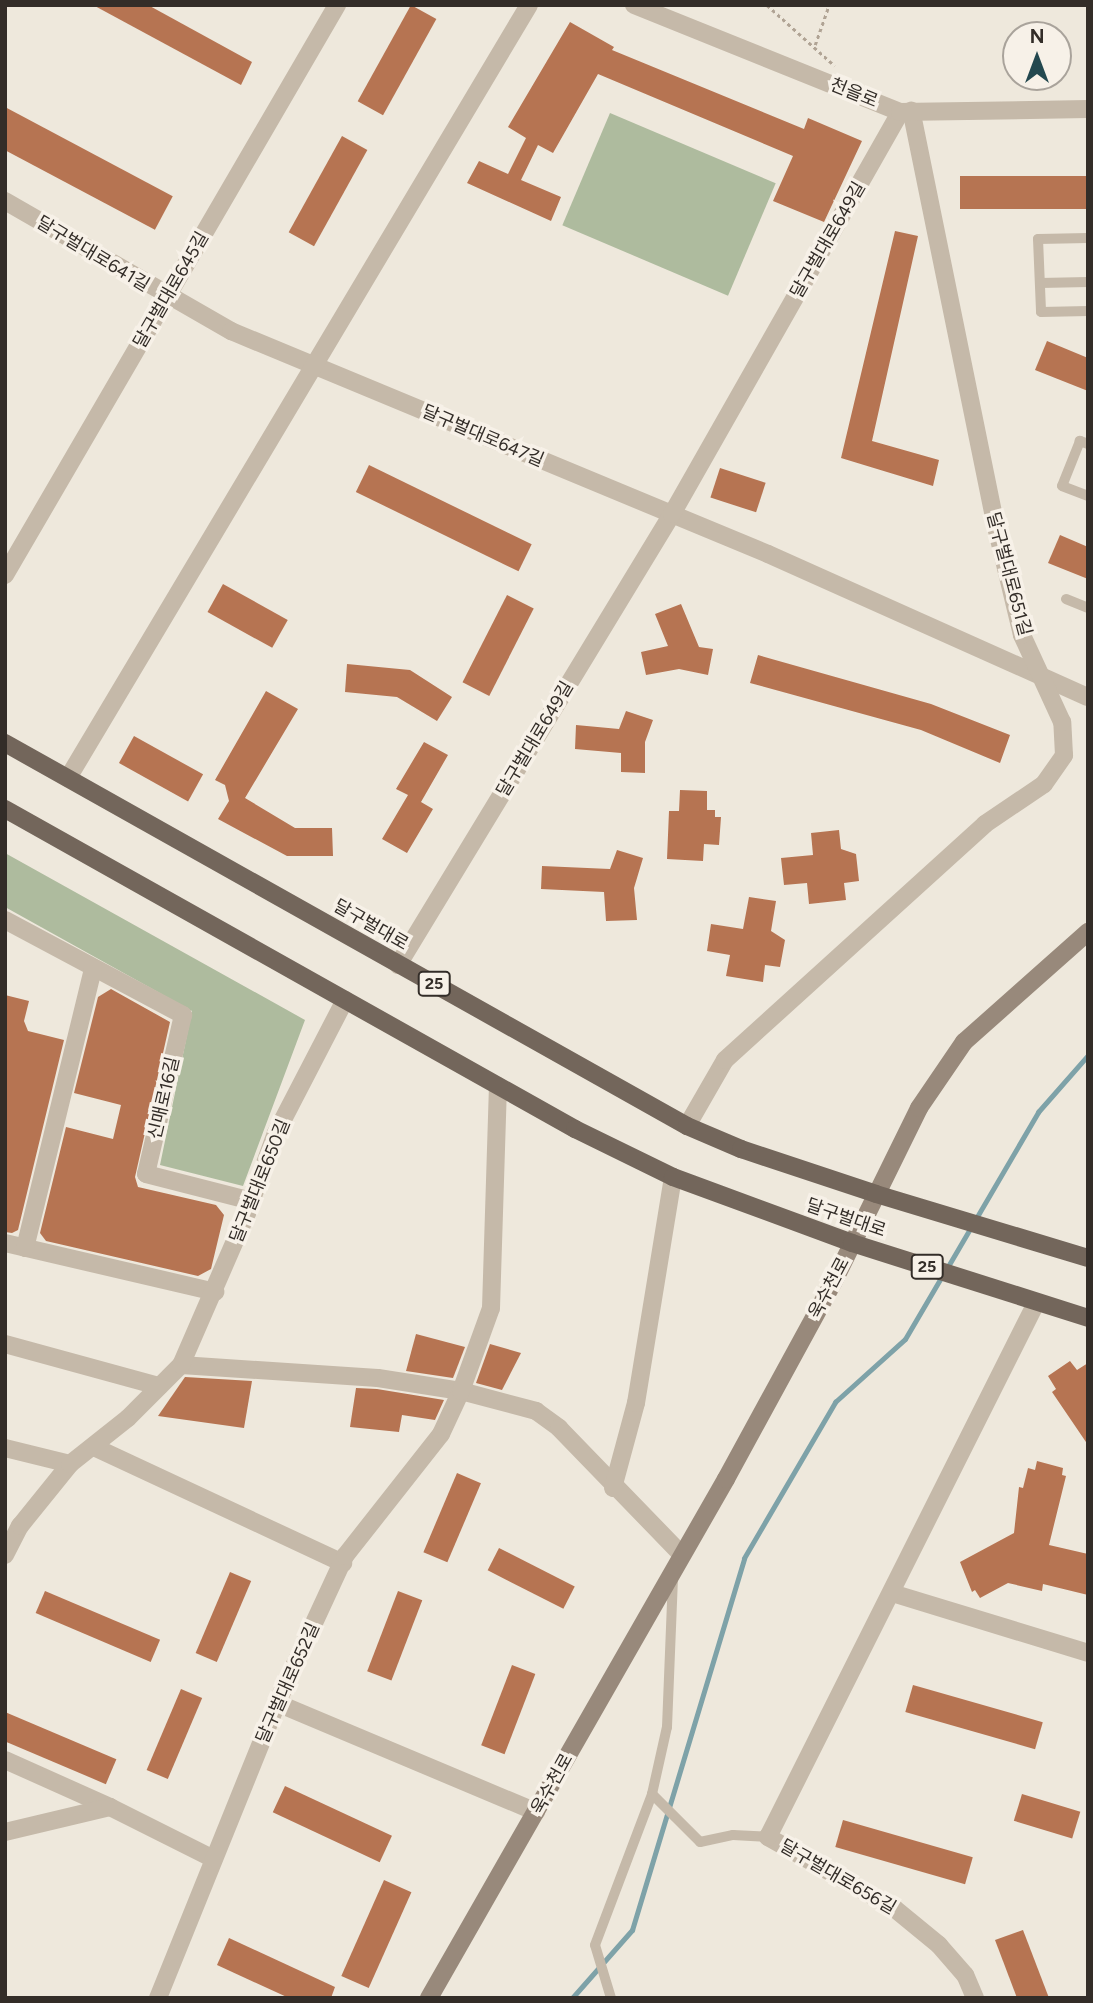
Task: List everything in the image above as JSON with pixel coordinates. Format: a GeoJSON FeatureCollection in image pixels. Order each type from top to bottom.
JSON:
{"type":"FeatureCollection","features":[{"type":"Feature","properties":{"kind":"main road","name":"달구벌대로"},"geometry":{"type":"LineString","coordinates":[[5,743],[687,1126],[741,1149],[876,1194],[1088,1258]]}},
{"type":"Feature","properties":{"kind":"main road","name":"달구벌대로"},"geometry":{"type":"LineString","coordinates":[[5,809],[498,1086],[673,1177],[852,1243],[1088,1318]]}},
{"type":"Feature","properties":{"kind":"main road","name":"욱수천로"},"geometry":{"type":"LineString","coordinates":[[429,1998],[677,1561],[852,1243],[919,1108],[964,1042],[1088,932]]}},
{"type":"Feature","properties":{"kind":"street","name":"달구벌대로645길"},"geometry":{"type":"LineString","coordinates":[[5,575],[337,5]]}},
{"type":"Feature","properties":{"kind":"street"},"geometry":{"type":"LineString","coordinates":[[68,778],[529,5]]}},
{"type":"Feature","properties":{"kind":"street","name":"천을로"},"geometry":{"type":"LineString","coordinates":[[634,5],[906,112],[1088,109]]}},
{"type":"Feature","properties":{"kind":"street","name":"달구벌대로649길"},"geometry":{"type":"LineString","coordinates":[[398,965],[672,514],[906,112]]}},
{"type":"Feature","properties":{"kind":"street","name":"달구벌대로651길"},"geometry":{"type":"LineString","coordinates":[[687,1126],[725,1060],[985,824],[1057,771],[1066,737],[1045,679],[1023,635],[996,527],[906,112]]}},
{"type":"Feature","properties":{"kind":"street","name":"달구벌대로641길"},"geometry":{"type":"LineString","coordinates":[[5,201],[166,298],[295,357]]}},
{"type":"Feature","properties":{"kind":"street","name":"달구벌대로647길"},"geometry":{"type":"LineString","coordinates":[[295,357],[672,514]]}},
{"type":"Feature","properties":{"kind":"street"},"geometry":{"type":"LineString","coordinates":[[672,514],[1088,697]]}},
{"type":"Feature","properties":{"kind":"street","name":"신매로16길"},"geometry":{"type":"LineString","coordinates":[[5,920],[183,1015],[146,1174],[252,1201]]}},
{"type":"Feature","properties":{"kind":"street"},"geometry":{"type":"LineString","coordinates":[[25,1248],[93,968]]}},
{"type":"Feature","properties":{"kind":"street","name":"달구벌대로650길"},"geometry":{"type":"LineString","coordinates":[[5,1555],[20,1526],[70,1464],[94,1447],[181,1365],[215,1292],[276,1133],[345,1000]]}},
{"type":"Feature","properties":{"kind":"street","name":"달구벌대로652길"},"geometry":{"type":"LineString","coordinates":[[158,1998],[277,1703],[342,1563],[441,1434],[461,1391],[491,1308],[498,1086]]}},
{"type":"Feature","properties":{"kind":"street"},"geometry":{"type":"LineString","coordinates":[[613,1488],[636,1403],[673,1177]]}},
{"type":"Feature","properties":{"kind":"street"},"geometry":{"type":"LineString","coordinates":[[5,1243],[215,1292]]}},
{"type":"Feature","properties":{"kind":"street","name":"달구벌대로656길"},"geometry":{"type":"LineString","coordinates":[[975,1998],[964,1975],[939,1945],[894,1908],[768,1837],[1036,1303]]}},
{"type":"Feature","properties":{"kind":"street"},"geometry":{"type":"LineString","coordinates":[[5,1344],[159,1386]]}},
{"type":"Feature","properties":{"kind":"street"},"geometry":{"type":"LineString","coordinates":[[181,1365],[378,1378],[461,1391],[549,1418],[677,1561]]}},
{"type":"Feature","properties":{"kind":"street"},"geometry":{"type":"LineString","coordinates":[[94,1447],[342,1563]]}},
{"type":"Feature","properties":{"kind":"street"},"geometry":{"type":"LineString","coordinates":[[5,1448],[70,1464]]}},
{"type":"Feature","properties":{"kind":"street"},"geometry":{"type":"LineString","coordinates":[[892,1593],[1088,1653]]}},
{"type":"Feature","properties":{"kind":"street"},"geometry":{"type":"LineString","coordinates":[[277,1703],[536,1812]]}},
{"type":"Feature","properties":{"kind":"street"},"geometry":{"type":"LineString","coordinates":[[5,1760],[110,1807],[214,1859]]}},
{"type":"Feature","properties":{"kind":"street"},"geometry":{"type":"LineString","coordinates":[[5,1832],[110,1807]]}},
{"type":"Feature","properties":{"kind":"lane"},"geometry":{"type":"LineString","coordinates":[[1088,239],[1038,239],[1041,312],[1088,311]]}},
{"type":"Feature","properties":{"kind":"lane"},"geometry":{"type":"LineString","coordinates":[[1040,283],[1088,282]]}},
{"type":"Feature","properties":{"kind":"lane"},"geometry":{"type":"LineString","coordinates":[[1088,444],[1080,441],[1062,486],[1088,496]]}},
{"type":"Feature","properties":{"kind":"lane"},"geometry":{"type":"LineString","coordinates":[[1066,599],[1088,608]]}},
{"type":"Feature","properties":{"kind":"lane","name":"욱수천로"},"geometry":{"type":"LineString","coordinates":[[611,1998],[595,1945],[652,1794],[667,1727],[677,1561]]}},
{"type":"Feature","properties":{"kind":"lane"},"geometry":{"type":"LineString","coordinates":[[652,1794],[700,1842],[733,1835],[768,1837]]}},
{"type":"Feature","properties":{"kind":"path"},"geometry":{"type":"LineString","coordinates":[[767,5],[840,71],[841,88]]}},
{"type":"Feature","properties":{"kind":"path"},"geometry":{"type":"LineString","coordinates":[[814,46],[829,5]]}},
{"type":"Feature","properties":{"kind":"green space"},"geometry":{"type":"Polygon","coordinates":[[[610,113],[776,183],[728,296],[562,225],[610,113]]]}},
{"type":"Feature","properties":{"kind":"green space"},"geometry":{"type":"Polygon","coordinates":[[[5,853],[305,1020],[243,1186],[160,1165],[192,1011],[5,907],[5,853]]]}},
{"type":"Feature","properties":{"kind":"building"},"geometry":{"type":"Polygon","coordinates":[[[93,5],[148,5],[252,62],[241,85],[93,5]]]}},
{"type":"Feature","properties":{"kind":"building"},"geometry":{"type":"Polygon","coordinates":[[[411,5],[436,19],[383,115],[358,101],[411,5]]]}},
{"type":"Feature","properties":{"kind":"building"},"geometry":{"type":"Polygon","coordinates":[[[570,22],[614,47],[612,50],[804,129],[808,118],[862,141],[824,222],[773,201],[793,156],[598,74],[553,153],[538,145],[521,180],[561,197],[551,221],[467,183],[479,161],[508,174],[526,138],[508,127],[570,22]]]}},
{"type":"Feature","properties":{"kind":"building"},"geometry":{"type":"Polygon","coordinates":[[[5,107],[173,196],[155,230],[5,150],[5,107]]]}},
{"type":"Feature","properties":{"kind":"building"},"geometry":{"type":"Polygon","coordinates":[[[342,136],[367,150],[314,246],[289,232],[342,136]]]}},
{"type":"Feature","properties":{"kind":"building"},"geometry":{"type":"Polygon","coordinates":[[[960,176],[1088,176],[1088,209],[960,209],[960,176]]]}},
{"type":"Feature","properties":{"kind":"building"},"geometry":{"type":"Polygon","coordinates":[[[895,231],[918,236],[872,441],[939,460],[933,486],[841,458],[895,231]]]}},
{"type":"Feature","properties":{"kind":"building"},"geometry":{"type":"Polygon","coordinates":[[[1047,341],[1088,358],[1088,391],[1035,370],[1047,341]]]}},
{"type":"Feature","properties":{"kind":"building"},"geometry":{"type":"Polygon","coordinates":[[[369,465],[532,544],[519,571],[356,492],[369,465]]]}},
{"type":"Feature","properties":{"kind":"building"},"geometry":{"type":"Polygon","coordinates":[[[720,468],[766,483],[756,512],[710,497],[720,468]]]}},
{"type":"Feature","properties":{"kind":"building"},"geometry":{"type":"Polygon","coordinates":[[[1060,535],[1088,547],[1088,579],[1048,563],[1060,535]]]}},
{"type":"Feature","properties":{"kind":"building"},"geometry":{"type":"Polygon","coordinates":[[[223,584],[288,620],[272,648],[207,612],[223,584]]]}},
{"type":"Feature","properties":{"kind":"building"},"geometry":{"type":"Polygon","coordinates":[[[507,595],[534,609],[489,696],[463,682],[507,595]]]}},
{"type":"Feature","properties":{"kind":"building"},"geometry":{"type":"Polygon","coordinates":[[[681,604],[699,647],[713,649],[708,675],[679,669],[646,675],[641,652],[668,646],[655,614],[681,604]]]}},
{"type":"Feature","properties":{"kind":"building"},"geometry":{"type":"Polygon","coordinates":[[[758,655],[931,704],[1010,735],[1000,763],[921,730],[750,683],[758,655]]]}},
{"type":"Feature","properties":{"kind":"building"},"geometry":{"type":"Polygon","coordinates":[[[347,664],[410,670],[452,697],[437,721],[397,697],[345,692],[347,664]]]}},
{"type":"Feature","properties":{"kind":"building"},"geometry":{"type":"Polygon","coordinates":[[[266,691],[298,709],[245,798],[295,828],[332,828],[333,856],[287,856],[218,819],[229,801],[225,785],[215,780],[266,691]]]}},
{"type":"Feature","properties":{"kind":"building"},"geometry":{"type":"Polygon","coordinates":[[[626,711],[653,720],[645,742],[645,773],[621,772],[621,753],[575,749],[576,725],[619,729],[626,711]]]}},
{"type":"Feature","properties":{"kind":"building"},"geometry":{"type":"Polygon","coordinates":[[[134,736],[203,774],[188,801],[119,763],[134,736]]]}},
{"type":"Feature","properties":{"kind":"building"},"geometry":{"type":"Polygon","coordinates":[[[424,742],[448,755],[421,802],[433,809],[407,853],[382,839],[408,795],[396,789],[424,742]]]}},
{"type":"Feature","properties":{"kind":"building"},"geometry":{"type":"Polygon","coordinates":[[[680,790],[707,791],[707,810],[715,810],[715,817],[721,817],[719,845],[704,844],[703,861],[667,859],[669,811],[679,811],[680,790]]]}},
{"type":"Feature","properties":{"kind":"building"},"geometry":{"type":"Polygon","coordinates":[[[839,830],[841,849],[856,854],[859,881],[844,883],[846,900],[809,904],[807,883],[784,885],[781,858],[813,855],[811,833],[839,830]]]}},
{"type":"Feature","properties":{"kind":"building"},"geometry":{"type":"Polygon","coordinates":[[[617,850],[643,858],[634,888],[637,920],[606,921],[604,892],[541,889],[542,866],[610,869],[617,850]]]}},
{"type":"Feature","properties":{"kind":"building"},"geometry":{"type":"Polygon","coordinates":[[[749,897],[776,901],[771,931],[785,940],[780,967],[765,965],[763,982],[726,976],[730,955],[707,951],[711,924],[743,929],[749,897]]]}},
{"type":"Feature","properties":{"kind":"building"},"geometry":{"type":"Polygon","coordinates":[[[111,989],[170,1022],[135,1177],[138,1187],[216,1205],[224,1215],[211,1269],[198,1276],[46,1241],[40,1233],[66,1127],[113,1139],[121,1105],[74,1093],[98,997],[111,989]]]}},
{"type":"Feature","properties":{"kind":"building"},"geometry":{"type":"Polygon","coordinates":[[[5,995],[29,1001],[24,1021],[28,1031],[64,1040],[18,1230],[12,1233],[5,1232],[5,995]]]}},
{"type":"Feature","properties":{"kind":"building"},"geometry":{"type":"Polygon","coordinates":[[[416,1334],[465,1347],[453,1378],[406,1371],[416,1334]]]}},
{"type":"Feature","properties":{"kind":"building"},"geometry":{"type":"Polygon","coordinates":[[[490,1344],[521,1353],[502,1390],[476,1383],[490,1344]]]}},
{"type":"Feature","properties":{"kind":"building"},"geometry":{"type":"Polygon","coordinates":[[[1070,1361],[1077,1370],[1088,1363],[1088,1445],[1052,1392],[1056,1389],[1048,1376],[1070,1361]]]}},
{"type":"Feature","properties":{"kind":"building"},"geometry":{"type":"Polygon","coordinates":[[[185,1377],[252,1381],[244,1428],[158,1416],[185,1377]]]}},
{"type":"Feature","properties":{"kind":"building"},"geometry":{"type":"Polygon","coordinates":[[[356,1388],[444,1400],[435,1420],[402,1415],[399,1432],[350,1427],[356,1388]]]}},
{"type":"Feature","properties":{"kind":"building"},"geometry":{"type":"Polygon","coordinates":[[[1037,1461],[1063,1468],[1062,1475],[1066,1476],[1049,1545],[1088,1554],[1088,1595],[1043,1584],[1042,1591],[1008,1583],[980,1598],[975,1590],[972,1592],[960,1562],[1014,1533],[1019,1487],[1023,1488],[1028,1468],[1035,1470],[1037,1461]]]}},
{"type":"Feature","properties":{"kind":"building"},"geometry":{"type":"Polygon","coordinates":[[[457,1473],[481,1483],[447,1562],[423,1552],[457,1473]]]}},
{"type":"Feature","properties":{"kind":"building"},"geometry":{"type":"Polygon","coordinates":[[[499,1548],[575,1587],[563,1609],[488,1570],[499,1548]]]}},
{"type":"Feature","properties":{"kind":"building"},"geometry":{"type":"Polygon","coordinates":[[[230,1572],[251,1581],[217,1662],[196,1653],[230,1572]]]}},
{"type":"Feature","properties":{"kind":"building"},"geometry":{"type":"Polygon","coordinates":[[[45,1591],[160,1640],[151,1662],[36,1613],[45,1591]]]}},
{"type":"Feature","properties":{"kind":"building"},"geometry":{"type":"Polygon","coordinates":[[[398,1591],[422,1600],[391,1681],[367,1671],[398,1591]]]}},
{"type":"Feature","properties":{"kind":"building"},"geometry":{"type":"Polygon","coordinates":[[[512,1665],[535,1674],[505,1754],[481,1745],[512,1665]]]}},
{"type":"Feature","properties":{"kind":"building"},"geometry":{"type":"Polygon","coordinates":[[[913,1685],[1043,1722],[1035,1749],[905,1712],[913,1685]]]}},
{"type":"Feature","properties":{"kind":"building"},"geometry":{"type":"Polygon","coordinates":[[[181,1689],[202,1698],[168,1779],[147,1770],[181,1689]]]}},
{"type":"Feature","properties":{"kind":"building"},"geometry":{"type":"Polygon","coordinates":[[[5,1712],[116,1759],[106,1784],[5,1741],[5,1712]]]}},
{"type":"Feature","properties":{"kind":"building"},"geometry":{"type":"Polygon","coordinates":[[[285,1786],[392,1836],[380,1862],[273,1812],[285,1786]]]}},
{"type":"Feature","properties":{"kind":"building"},"geometry":{"type":"Polygon","coordinates":[[[1022,1794],[1080,1812],[1072,1839],[1014,1821],[1022,1794]]]}},
{"type":"Feature","properties":{"kind":"building"},"geometry":{"type":"Polygon","coordinates":[[[843,1820],[973,1857],[965,1884],[835,1847],[843,1820]]]}},
{"type":"Feature","properties":{"kind":"building"},"geometry":{"type":"Polygon","coordinates":[[[384,1880],[411,1892],[369,1988],[341,1976],[384,1880]]]}},
{"type":"Feature","properties":{"kind":"building"},"geometry":{"type":"Polygon","coordinates":[[[1023,1930],[1049,1998],[1017,1998],[995,1940],[1023,1930]]]}},
{"type":"Feature","properties":{"kind":"building"},"geometry":{"type":"Polygon","coordinates":[[[229,1938],[335,1987],[331,1998],[289,1998],[217,1965],[229,1938]]]}},
{"type":"Feature","properties":{"kind":"waterway"},"geometry":{"type":"LineString","coordinates":[[947,1268],[1038,1112],[1088,1055]]}},
{"type":"Feature","properties":{"kind":"waterway"},"geometry":{"type":"LineString","coordinates":[[572,1998],[632,1930],[744,1558],[835,1402],[905,1339],[942,1276]]}}]}
